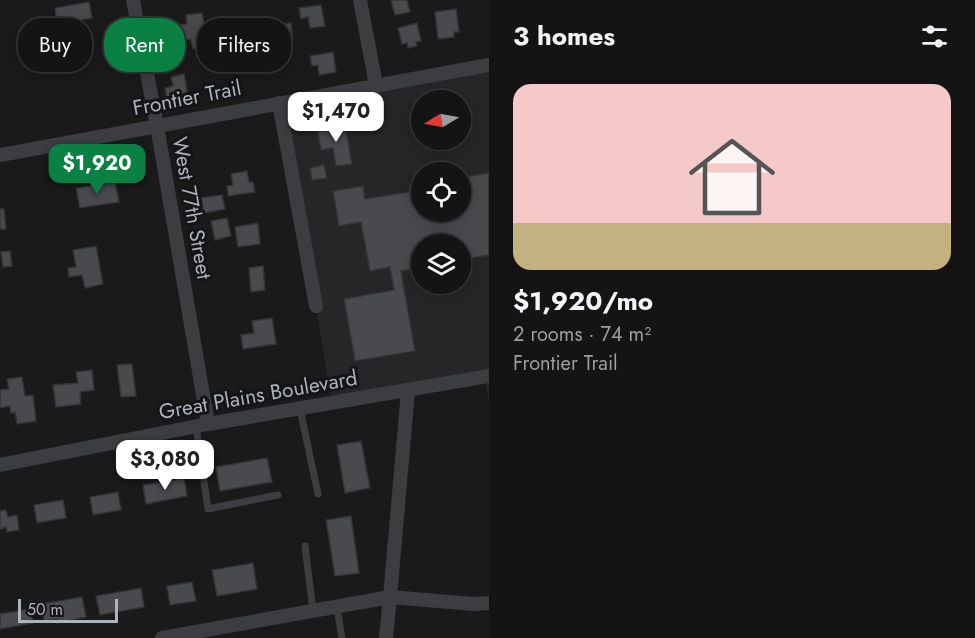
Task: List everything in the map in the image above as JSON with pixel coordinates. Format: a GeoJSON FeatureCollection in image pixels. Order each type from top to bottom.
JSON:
{"type":"FeatureCollection","features":[{"type":"Feature","properties":{"kind":"street","name":"West 77th Street"},"geometry":{"type":"LineString","coordinates":[[133,0],[157,126],[202,426]]}},
{"type":"Feature","properties":{"kind":"street"},"geometry":{"type":"LineString","coordinates":[[360,0],[376,85]]}},
{"type":"Feature","properties":{"kind":"street","name":"Frontier Trail"},"geometry":{"type":"LineString","coordinates":[[0,155],[489,64]]}},
{"type":"Feature","properties":{"kind":"street"},"geometry":{"type":"LineString","coordinates":[[279,103],[316,306]]}},
{"type":"Feature","properties":{"kind":"street","name":"Great Plains Boulevard"},"geometry":{"type":"LineString","coordinates":[[0,465],[202,426],[489,376]]}},
{"type":"Feature","properties":{"kind":"street"},"geometry":{"type":"LineString","coordinates":[[386,638],[408,391]]}},
{"type":"Feature","properties":{"kind":"street"},"geometry":{"type":"LineString","coordinates":[[162,638],[390,597],[474,604],[489,603]]}},
{"type":"Feature","properties":{"kind":"lane"},"geometry":{"type":"LineString","coordinates":[[300,409],[318,494]]}},
{"type":"Feature","properties":{"kind":"lane"},"geometry":{"type":"LineString","coordinates":[[202,426],[208,509],[278,495]]}},
{"type":"Feature","properties":{"kind":"lane"},"geometry":{"type":"LineString","coordinates":[[305,546],[313,611]]}},
{"type":"Feature","properties":{"kind":"lane"},"geometry":{"type":"LineString","coordinates":[[337,607],[342,638]]}},
{"type":"Feature","properties":{"kind":"shaded area"},"geometry":{"type":"Polygon","coordinates":[[[489,65],[489,402],[484,377],[332,404],[279,103],[489,65]]]}},
{"type":"Feature","properties":{"kind":"building"},"geometry":{"type":"Polygon","coordinates":[[[391,0],[407,0],[410,12],[395,15],[391,0]]]}},
{"type":"Feature","properties":{"kind":"building"},"geometry":{"type":"Polygon","coordinates":[[[89,2],[92,18],[56,18],[55,8],[89,2]]]}},
{"type":"Feature","properties":{"kind":"building"},"geometry":{"type":"Polygon","coordinates":[[[321,5],[325,26],[310,28],[308,17],[301,19],[299,8],[321,5]]]}},
{"type":"Feature","properties":{"kind":"building"},"geometry":{"type":"Polygon","coordinates":[[[456,9],[459,32],[454,32],[454,37],[438,39],[435,12],[456,9]]]}},
{"type":"Feature","properties":{"kind":"building"},"geometry":{"type":"Polygon","coordinates":[[[202,13],[203,18],[197,18],[197,48],[193,49],[191,39],[185,40],[186,15],[202,13]]]}},
{"type":"Feature","properties":{"kind":"building"},"geometry":{"type":"Polygon","coordinates":[[[417,23],[421,41],[416,42],[417,46],[408,48],[407,43],[402,44],[398,28],[417,23]]]}},
{"type":"Feature","properties":{"kind":"building"},"geometry":{"type":"Polygon","coordinates":[[[333,52],[336,72],[319,75],[318,65],[312,66],[310,56],[333,52]]]}},
{"type":"Feature","properties":{"kind":"building"},"geometry":{"type":"Polygon","coordinates":[[[184,74],[189,101],[168,105],[165,88],[173,86],[171,77],[184,74]]]}},
{"type":"Feature","properties":{"kind":"building"},"geometry":{"type":"Polygon","coordinates":[[[345,124],[352,164],[336,166],[333,148],[321,150],[317,129],[345,124]]]}},
{"type":"Feature","properties":{"kind":"building"},"geometry":{"type":"Polygon","coordinates":[[[324,165],[327,178],[312,180],[310,168],[324,165]]]}},
{"type":"Feature","properties":{"kind":"building"},"geometry":{"type":"Polygon","coordinates":[[[247,171],[249,182],[253,182],[255,192],[228,196],[227,186],[233,185],[231,174],[247,171]]]}},
{"type":"Feature","properties":{"kind":"building"},"geometry":{"type":"Polygon","coordinates":[[[489,173],[489,255],[471,258],[471,234],[411,234],[411,269],[401,271],[415,351],[355,361],[344,299],[394,290],[390,267],[370,271],[361,222],[339,226],[333,191],[363,186],[365,199],[411,192],[411,222],[471,222],[471,176],[489,173]]]}},
{"type":"Feature","properties":{"kind":"building"},"geometry":{"type":"Polygon","coordinates":[[[115,182],[119,202],[80,208],[76,188],[115,182]]]}},
{"type":"Feature","properties":{"kind":"building"},"geometry":{"type":"Polygon","coordinates":[[[222,195],[225,209],[204,213],[201,198],[222,195]]]}},
{"type":"Feature","properties":{"kind":"building"},"geometry":{"type":"Polygon","coordinates":[[[0,209],[4,209],[6,229],[0,229],[0,209]]]}},
{"type":"Feature","properties":{"kind":"building"},"geometry":{"type":"Polygon","coordinates":[[[227,218],[231,236],[215,240],[211,221],[227,218]]]}},
{"type":"Feature","properties":{"kind":"building"},"geometry":{"type":"Polygon","coordinates":[[[258,223],[260,244],[238,247],[235,227],[258,223]]]}},
{"type":"Feature","properties":{"kind":"building"},"geometry":{"type":"Polygon","coordinates":[[[96,246],[103,284],[85,288],[82,275],[69,277],[68,268],[76,267],[73,250],[96,246]]]}},
{"type":"Feature","properties":{"kind":"building"},"geometry":{"type":"Polygon","coordinates":[[[10,251],[12,266],[3,267],[1,252],[10,251]]]}},
{"type":"Feature","properties":{"kind":"building"},"geometry":{"type":"Polygon","coordinates":[[[263,266],[265,290],[251,292],[249,268],[263,266]]]}},
{"type":"Feature","properties":{"kind":"building"},"geometry":{"type":"Polygon","coordinates":[[[272,318],[276,344],[243,349],[241,335],[254,333],[252,321],[272,318]]]}},
{"type":"Feature","properties":{"kind":"building"},"geometry":{"type":"Polygon","coordinates":[[[132,364],[136,396],[121,397],[117,365],[132,364]]]}},
{"type":"Feature","properties":{"kind":"building"},"geometry":{"type":"Polygon","coordinates":[[[92,370],[94,390],[80,392],[81,404],[56,407],[53,385],[78,383],[76,372],[92,370]]]}},
{"type":"Feature","properties":{"kind":"building"},"geometry":{"type":"Polygon","coordinates":[[[22,377],[25,396],[33,395],[36,421],[17,424],[15,412],[11,413],[10,406],[0,408],[0,390],[9,389],[7,379],[22,377]]]}},
{"type":"Feature","properties":{"kind":"building"},"geometry":{"type":"Polygon","coordinates":[[[361,441],[370,488],[345,493],[337,445],[361,441]]]}},
{"type":"Feature","properties":{"kind":"building"},"geometry":{"type":"Polygon","coordinates":[[[267,458],[272,482],[220,491],[216,467],[267,458]]]}},
{"type":"Feature","properties":{"kind":"building"},"geometry":{"type":"Polygon","coordinates":[[[184,478],[187,496],[146,504],[143,485],[184,478]]]}},
{"type":"Feature","properties":{"kind":"building"},"geometry":{"type":"Polygon","coordinates":[[[118,492],[121,510],[93,515],[90,497],[118,492]]]}},
{"type":"Feature","properties":{"kind":"building"},"geometry":{"type":"Polygon","coordinates":[[[63,500],[66,518],[37,523],[34,505],[63,500]]]}},
{"type":"Feature","properties":{"kind":"building"},"geometry":{"type":"Polygon","coordinates":[[[6,510],[8,517],[17,515],[19,530],[7,532],[6,527],[0,529],[0,511],[6,510]]]}},
{"type":"Feature","properties":{"kind":"building"},"geometry":{"type":"Polygon","coordinates":[[[351,516],[359,573],[335,576],[326,520],[351,516]]]}},
{"type":"Feature","properties":{"kind":"building"},"geometry":{"type":"Polygon","coordinates":[[[253,563],[257,589],[217,596],[212,570],[253,563]]]}},
{"type":"Feature","properties":{"kind":"building"},"geometry":{"type":"Polygon","coordinates":[[[192,582],[196,601],[170,605],[167,586],[192,582]]]}},
{"type":"Feature","properties":{"kind":"building"},"geometry":{"type":"Polygon","coordinates":[[[141,588],[144,607],[100,615],[96,596],[141,588]]]}},
{"type":"Feature","properties":{"kind":"building"},"geometry":{"type":"Polygon","coordinates":[[[82,597],[86,617],[57,623],[57,619],[44,621],[41,604],[82,597]]]}},
{"type":"Feature","properties":{"kind":"building"},"geometry":{"type":"Polygon","coordinates":[[[30,609],[33,623],[0,629],[0,614],[30,609]]]}}]}
